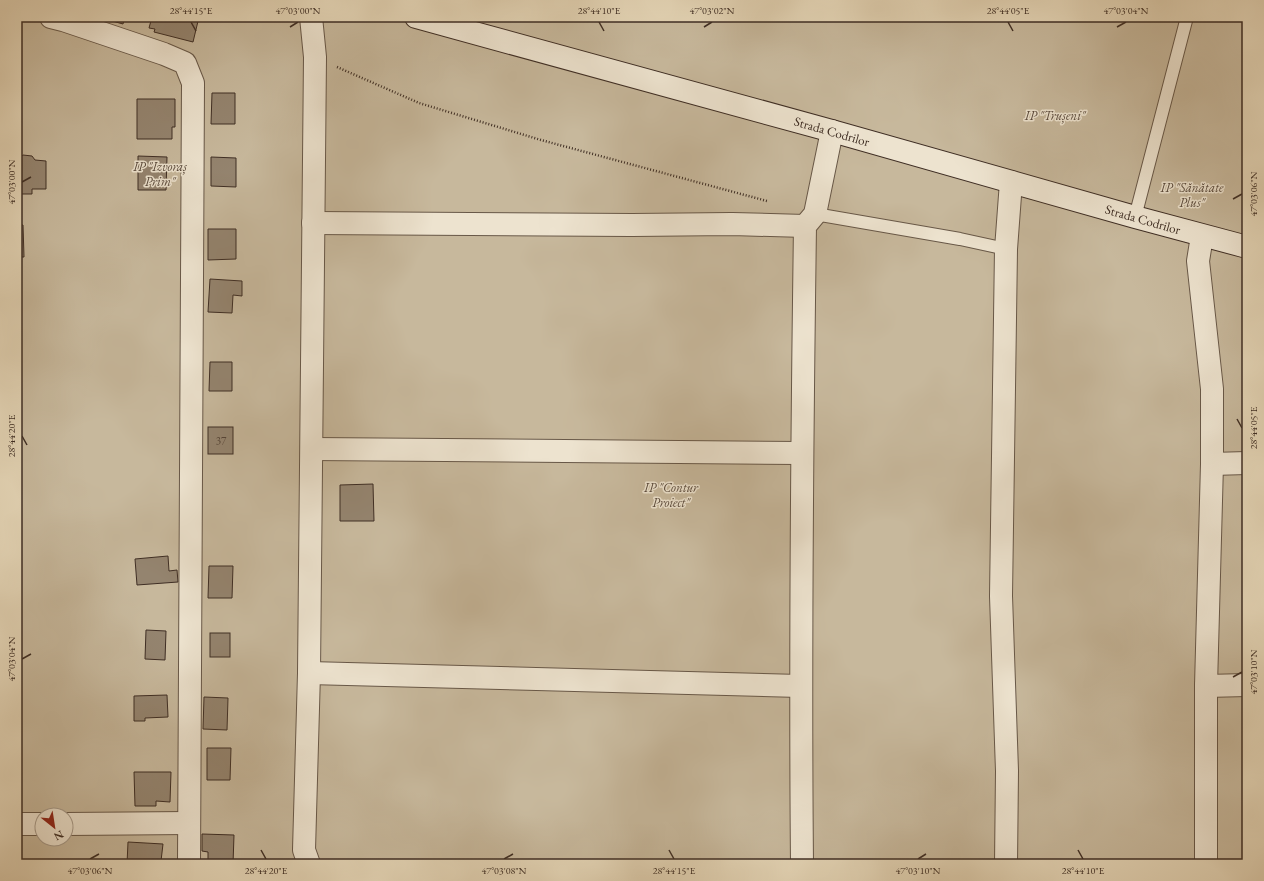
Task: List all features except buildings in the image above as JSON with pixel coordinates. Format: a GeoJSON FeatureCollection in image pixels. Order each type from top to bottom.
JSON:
{"type":"FeatureCollection","features":[{"type":"Feature","properties":{"kind":"street"},"geometry":{"type":"LineString","coordinates":[[51,17],[164,54],[185,63],[194,83],[189,864]]}},
{"type":"Feature","properties":{"kind":"street"},"geometry":{"type":"LineString","coordinates":[[309,864],[304,850],[309,673],[312,449],[315,57],[311,17]]}},
{"type":"Feature","properties":{"kind":"street","name":"Strada Codrilor"},"geometry":{"type":"LineString","coordinates":[[416,17],[466,23],[832,131],[1202,236],[1247,247]]}},
{"type":"Feature","properties":{"kind":"street"},"geometry":{"type":"LineString","coordinates":[[802,864],[800,686],[801,453],[810,220],[832,131]]}},
{"type":"Feature","properties":{"kind":"street"},"geometry":{"type":"LineString","coordinates":[[1006,864],[1007,771],[1000,596],[1006,250],[1011,182]]}},
{"type":"Feature","properties":{"kind":"street"},"geometry":{"type":"LineString","coordinates":[[313,223],[616,225],[732,224],[810,220]]}},
{"type":"Feature","properties":{"kind":"street"},"geometry":{"type":"LineString","coordinates":[[1202,236],[1198,261],[1212,389],[1212,464],[1206,686],[1206,864]]}},
{"type":"Feature","properties":{"kind":"street"},"geometry":{"type":"LineString","coordinates":[[312,449],[801,453]]}},
{"type":"Feature","properties":{"kind":"street"},"geometry":{"type":"LineString","coordinates":[[1212,464],[1247,463]]}},
{"type":"Feature","properties":{"kind":"street"},"geometry":{"type":"LineString","coordinates":[[309,673],[800,686]]}},
{"type":"Feature","properties":{"kind":"street"},"geometry":{"type":"LineString","coordinates":[[1206,686],[1247,685]]}},
{"type":"Feature","properties":{"kind":"street"},"geometry":{"type":"LineString","coordinates":[[74,824],[189,823]]}},
{"type":"Feature","properties":{"kind":"street"},"geometry":{"type":"LineString","coordinates":[[17,824],[34,824]]}},
{"type":"Feature","properties":{"kind":"lane"},"geometry":{"type":"LineString","coordinates":[[1135,217],[1187,17]]}},
{"type":"Feature","properties":{"kind":"lane"},"geometry":{"type":"LineString","coordinates":[[810,220],[960,239],[1006,250]]}},
{"type":"Feature","properties":{"kind":"path"},"geometry":{"type":"LineString","coordinates":[[315,57],[419,103],[541,140],[769,202]]}},
{"type":"Feature","properties":{"kind":"green space","name":"IP \"Contur Proiect\""},"geometry":{"type":"Polygon","coordinates":[[[17,17],[1247,17],[1247,864],[17,864],[17,17]]]}},
{"type":"Feature","properties":{"kind":"park label","name":"IP \"Trușeni\""},"geometry":{"type":"Point","coordinates":[1055,115]}},
{"type":"Feature","properties":{"kind":"park label","name":"IP \"Izvoraș Prim\""},"geometry":{"type":"Point","coordinates":[160,174]}},
{"type":"Feature","properties":{"kind":"park label","name":"IP \"Sănătate Plus\""},"geometry":{"type":"Point","coordinates":[1192,194]}}]}
